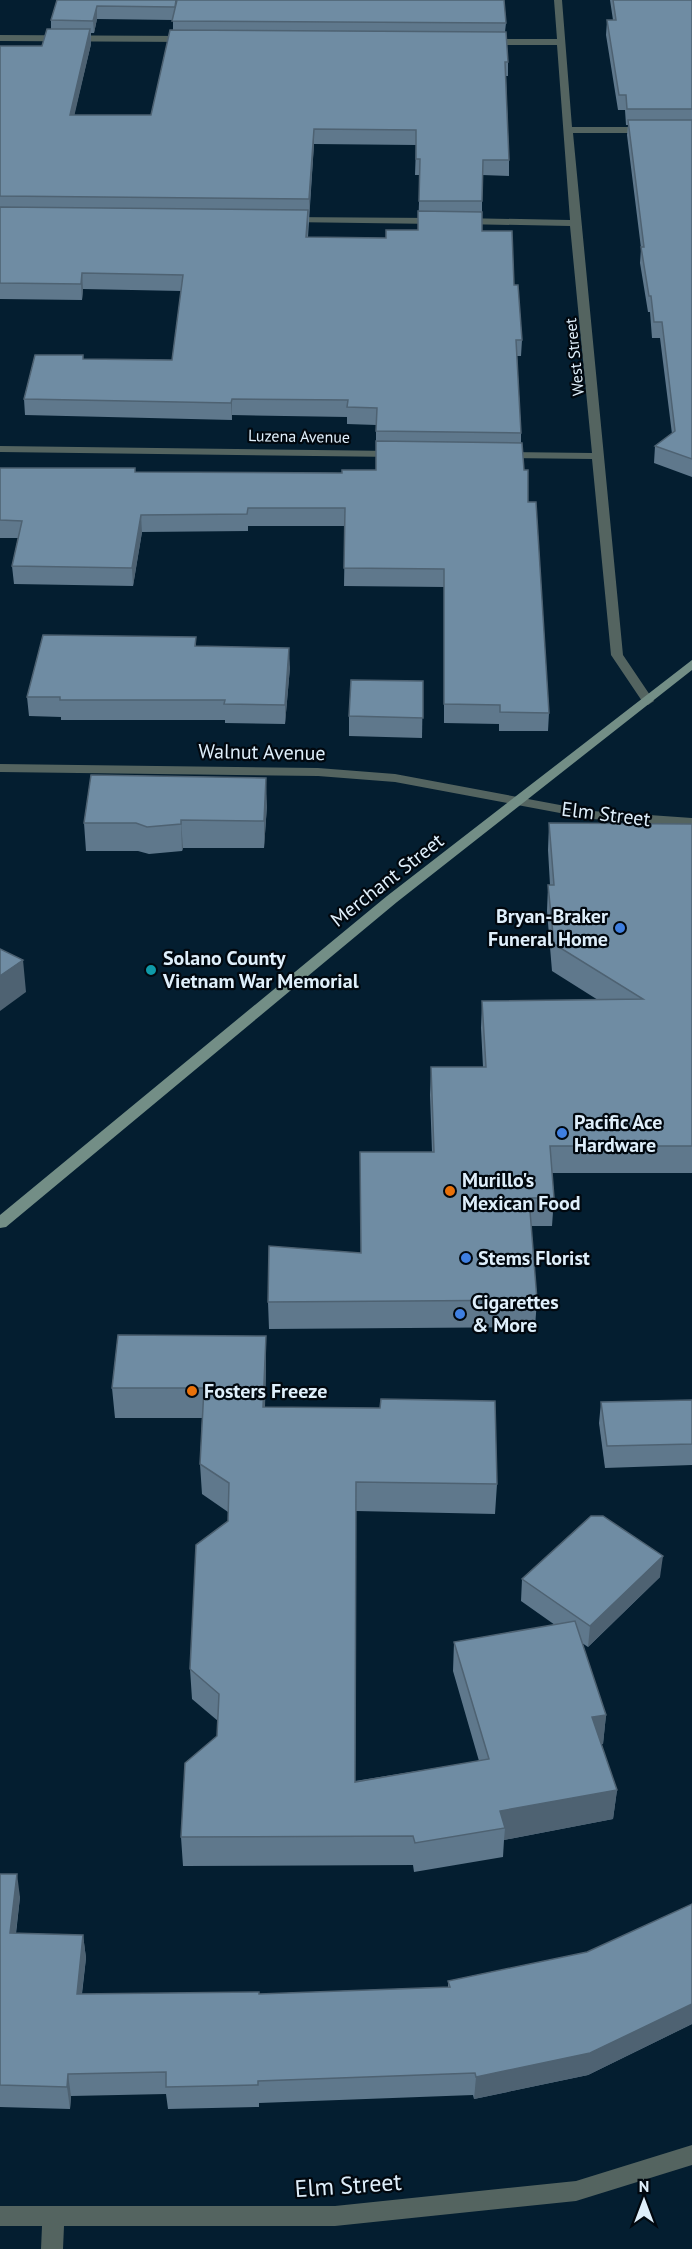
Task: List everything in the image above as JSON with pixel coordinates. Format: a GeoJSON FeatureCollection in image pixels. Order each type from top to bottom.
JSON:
{"type":"FeatureCollection","features":[{"type":"Feature","properties":{"kind":"main road","name":"Merchant Street"},"geometry":{"type":"LineString","coordinates":[[0,1223],[364,922],[648,701],[692,664]]}},
{"type":"Feature","properties":{"kind":"street","name":"West Street"},"geometry":{"type":"LineString","coordinates":[[558,0],[575,223],[617,655],[648,701]]}},
{"type":"Feature","properties":{"kind":"street"},"geometry":{"type":"LineString","coordinates":[[0,38],[199,39]]}},
{"type":"Feature","properties":{"kind":"street"},"geometry":{"type":"LineString","coordinates":[[483,42],[560,42]]}},
{"type":"Feature","properties":{"kind":"street"},"geometry":{"type":"LineString","coordinates":[[569,130],[660,130]]}},
{"type":"Feature","properties":{"kind":"street"},"geometry":{"type":"LineString","coordinates":[[280,219],[575,223]]}},
{"type":"Feature","properties":{"kind":"street","name":"Luzena Avenue"},"geometry":{"type":"LineString","coordinates":[[0,449],[409,454]]}},
{"type":"Feature","properties":{"kind":"street"},"geometry":{"type":"LineString","coordinates":[[490,454],[598,456]]}},
{"type":"Feature","properties":{"kind":"street","name":"Walnut Avenue"},"geometry":{"type":"LineString","coordinates":[[0,768],[318,772],[395,778],[520,801]]}},
{"type":"Feature","properties":{"kind":"street","name":"Elm Street"},"geometry":{"type":"LineString","coordinates":[[520,801],[592,815],[692,822]]}},
{"type":"Feature","properties":{"kind":"street","name":"Elm Street"},"geometry":{"type":"LineString","coordinates":[[0,2216],[335,2216],[576,2191],[692,2155]]}},
{"type":"Feature","properties":{"kind":"street"},"geometry":{"type":"LineString","coordinates":[[51,2249],[54,2215]]}},
{"type":"Feature","properties":{"kind":"building"},"geometry":{"type":"Polygon","coordinates":[[[57,0],[176,0],[175,7],[97,6],[93,21],[51,20],[57,0]]]}},
{"type":"Feature","properties":{"kind":"building"},"geometry":{"type":"Polygon","coordinates":[[[177,0],[504,0],[506,23],[172,21],[177,0]]]}},
{"type":"Feature","properties":{"kind":"building"},"geometry":{"type":"Polygon","coordinates":[[[613,0],[692,0],[692,109],[627,109],[626,95],[619,95],[607,20],[616,20],[613,0]]]}},
{"type":"Feature","properties":{"kind":"building"},"geometry":{"type":"Polygon","coordinates":[[[47,29],[90,29],[70,115],[151,115],[170,30],[506,32],[509,160],[483,160],[482,201],[419,201],[420,159],[416,159],[416,130],[314,129],[309,199],[0,196],[0,46],[42,46],[47,29]]]}},
{"type":"Feature","properties":{"kind":"building"},"geometry":{"type":"Polygon","coordinates":[[[628,120],[692,120],[692,459],[655,446],[675,431],[662,322],[654,322],[641,247],[644,247],[628,120]]]}},
{"type":"Feature","properties":{"kind":"building"},"geometry":{"type":"Polygon","coordinates":[[[0,207],[308,210],[306,237],[386,238],[386,230],[418,230],[418,211],[482,212],[482,231],[512,231],[514,285],[518,285],[522,340],[516,340],[521,433],[376,431],[377,408],[347,407],[348,400],[232,399],[231,403],[24,399],[35,355],[83,355],[83,359],[172,360],[183,275],[82,273],[81,284],[0,283],[0,207]]]}},
{"type":"Feature","properties":{"kind":"building"},"geometry":{"type":"Polygon","coordinates":[[[376,441],[522,443],[524,470],[528,470],[528,502],[536,502],[549,713],[500,712],[500,705],[444,704],[444,569],[344,568],[345,508],[248,508],[247,514],[141,515],[132,568],[12,566],[22,521],[0,520],[0,468],[135,468],[135,472],[342,473],[342,470],[376,470],[376,441]]]}},
{"type":"Feature","properties":{"kind":"building"},"geometry":{"type":"Polygon","coordinates":[[[43,635],[196,637],[195,646],[289,648],[285,705],[224,704],[225,700],[60,700],[60,697],[27,697],[43,635]]]}},
{"type":"Feature","properties":{"kind":"building"},"geometry":{"type":"Polygon","coordinates":[[[351,680],[423,681],[423,718],[349,716],[351,680]]]}},
{"type":"Feature","properties":{"kind":"building"},"geometry":{"type":"Polygon","coordinates":[[[91,775],[266,778],[264,821],[181,820],[181,824],[147,827],[136,823],[84,823],[91,775]]]}},
{"type":"Feature","properties":{"kind":"building"},"geometry":{"type":"Polygon","coordinates":[[[549,823],[692,824],[692,1146],[550,1146],[554,1198],[529,1198],[537,1300],[268,1302],[269,1246],[361,1253],[360,1152],[434,1152],[431,1067],[486,1067],[482,1001],[643,999],[554,944],[548,885],[554,885],[549,823]]]}},
{"type":"Feature","properties":{"kind":"building"},"geometry":{"type":"Polygon","coordinates":[[[0,949],[23,960],[0,976],[0,949]]]}},
{"type":"Feature","properties":{"kind":"building"},"geometry":{"type":"Polygon","coordinates":[[[118,1335],[266,1336],[263,1407],[380,1408],[381,1399],[495,1401],[497,1484],[356,1482],[355,1782],[489,1759],[454,1642],[575,1621],[606,1715],[592,1717],[617,1790],[500,1811],[505,1828],[415,1843],[413,1836],[181,1837],[185,1763],[217,1736],[219,1694],[190,1669],[196,1545],[228,1521],[229,1483],[200,1464],[204,1388],[112,1388],[118,1335]]]}},
{"type":"Feature","properties":{"kind":"building"},"geometry":{"type":"Polygon","coordinates":[[[692,1400],[692,1444],[607,1446],[601,1402],[692,1400]]]}},
{"type":"Feature","properties":{"kind":"building"},"geometry":{"type":"Polygon","coordinates":[[[591,1516],[603,1516],[663,1556],[590,1626],[522,1579],[591,1516]]]}},
{"type":"Feature","properties":{"kind":"building"},"geometry":{"type":"Polygon","coordinates":[[[0,1874],[17,1874],[10,1933],[83,1935],[77,1994],[259,1992],[259,1994],[450,1987],[448,1981],[587,1952],[692,1904],[692,2004],[590,2053],[476,2077],[475,2073],[258,2081],[258,2085],[166,2087],[166,2072],[68,2074],[67,2087],[0,2085],[0,1874]]]}},
{"type":"Feature","properties":{"kind":"place","name":"Bryan-Braker Funeral Home"},"geometry":{"type":"Point","coordinates":[620,928]}},
{"type":"Feature","properties":{"kind":"place","name":"Solano County Vietnam War Memorial"},"geometry":{"type":"Point","coordinates":[151,970]}},
{"type":"Feature","properties":{"kind":"place","name":"Pacific Ace Hardware"},"geometry":{"type":"Point","coordinates":[562,1133]}},
{"type":"Feature","properties":{"kind":"place","name":"Murillo's Mexican Food"},"geometry":{"type":"Point","coordinates":[450,1191]}},
{"type":"Feature","properties":{"kind":"place","name":"Stems Florist"},"geometry":{"type":"Point","coordinates":[466,1258]}},
{"type":"Feature","properties":{"kind":"place","name":"Cigarettes & More"},"geometry":{"type":"Point","coordinates":[460,1314]}},
{"type":"Feature","properties":{"kind":"place","name":"Fosters Freeze"},"geometry":{"type":"Point","coordinates":[192,1391]}}]}
